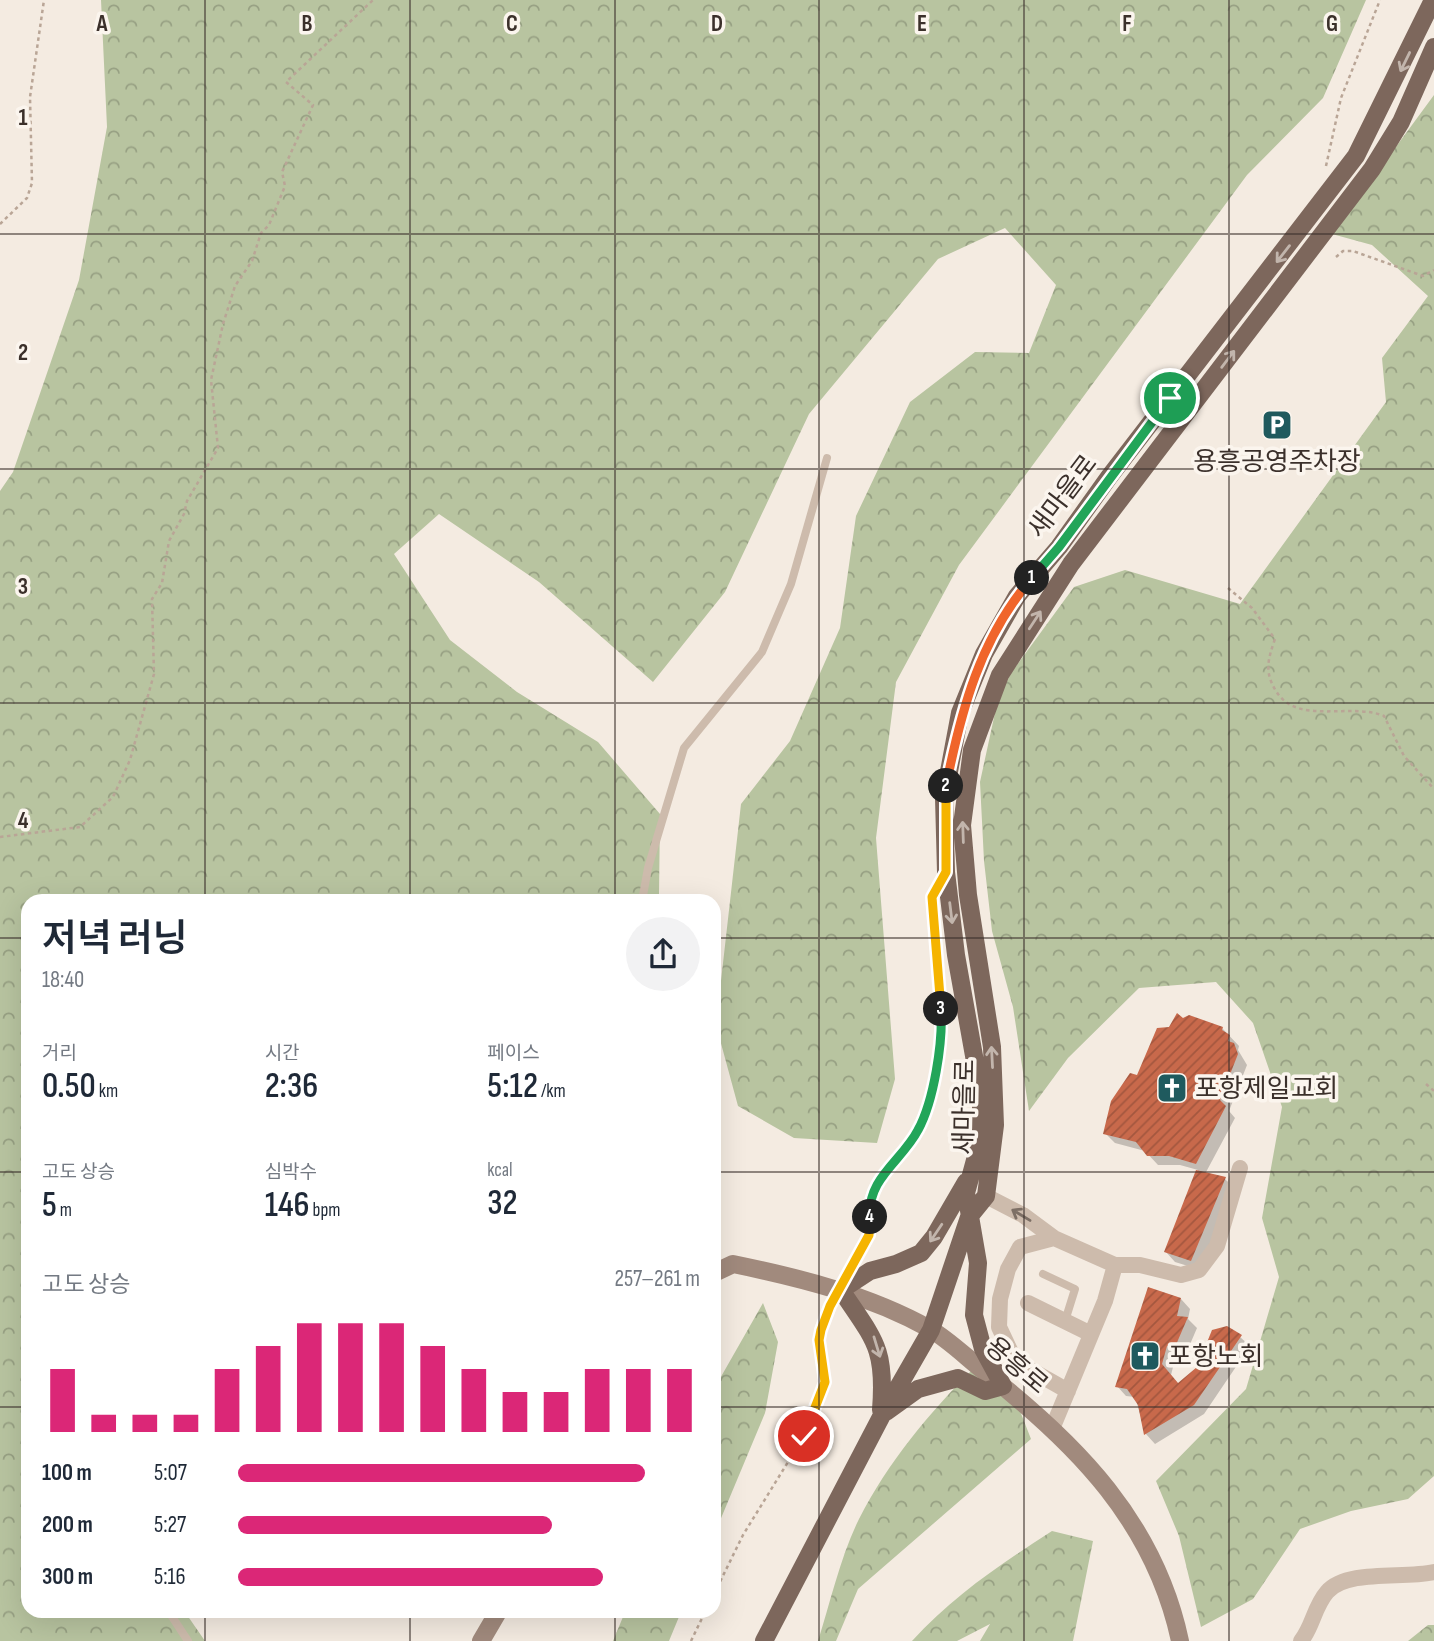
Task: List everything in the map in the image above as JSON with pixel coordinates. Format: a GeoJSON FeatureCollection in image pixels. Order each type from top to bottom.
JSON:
{"type":"FeatureCollection","features":[{"type":"Feature","properties":{"kind":"main road","name":"새마을로"},"geometry":{"type":"LineString","coordinates":[[969,1217],[966,1193],[981,1138],[981,1095],[954,942],[946,872],[944,797],[960,713],[984,653],[1017,596],[1059,547],[1109,477],[1325,199],[1362,146],[1433,0]]}},
{"type":"Feature","properties":{"kind":"main road","name":"새마을로"},"geometry":{"type":"LineString","coordinates":[[765,1641],[881,1417],[931,1329],[969,1217],[986,1196],[995,1125],[992,1047],[968,895],[962,825],[972,750],[1000,675],[1071,564],[1372,169],[1401,122],[1434,47]]}},
{"type":"Feature","properties":{"kind":"main road"},"geometry":{"type":"LineString","coordinates":[[881,1417],[884,1375],[879,1354],[872,1333],[841,1290],[870,1271],[896,1264],[920,1253],[934,1237],[971,1174]]}},
{"type":"Feature","properties":{"kind":"main road"},"geometry":{"type":"LineString","coordinates":[[881,1417],[918,1388],[937,1383],[957,1378],[985,1391],[1003,1386],[983,1349],[974,1315],[978,1263],[969,1217]]}},
{"type":"Feature","properties":{"kind":"main road","name":"용흥로"},"geometry":{"type":"LineString","coordinates":[[721,1270],[733,1264],[841,1290],[931,1329],[1003,1386],[1078,1453],[1135,1523],[1173,1607],[1180,1641]]}},
{"type":"Feature","properties":{"kind":"main road"},"geometry":{"type":"LineString","coordinates":[[481,1641],[494,1618]]}},
{"type":"Feature","properties":{"kind":"street"},"geometry":{"type":"LineString","coordinates":[[986,1196],[1023,1215],[1054,1238],[1115,1265],[1140,1265],[1181,1275],[1199,1270],[1217,1246],[1240,1168]]}},
{"type":"Feature","properties":{"kind":"street"},"geometry":{"type":"LineString","coordinates":[[1054,1238],[1020,1247],[1009,1269],[1000,1299],[999,1327],[1015,1361],[1068,1391]]}},
{"type":"Feature","properties":{"kind":"street"},"geometry":{"type":"LineString","coordinates":[[1052,1430],[1091,1334],[1115,1265]]}},
{"type":"Feature","properties":{"kind":"street"},"geometry":{"type":"LineString","coordinates":[[1028,1303],[1091,1334]]}},
{"type":"Feature","properties":{"kind":"street"},"geometry":{"type":"LineString","coordinates":[[1301,1641],[1311,1629],[1316,1610],[1328,1591],[1351,1578],[1434,1572]]}},
{"type":"Feature","properties":{"kind":"lane"},"geometry":{"type":"LineString","coordinates":[[643,894],[648,868],[684,748],[762,652],[791,584],[827,458]]}},
{"type":"Feature","properties":{"kind":"lane"},"geometry":{"type":"LineString","coordinates":[[1043,1274],[1075,1289],[1065,1321]]}},
{"type":"Feature","properties":{"kind":"lane"},"geometry":{"type":"LineString","coordinates":[[173,1618],[188,1641]]}},
{"type":"Feature","properties":{"kind":"path"},"geometry":{"type":"LineString","coordinates":[[0,224],[27,198],[32,183],[30,97],[44,0]]}},
{"type":"Feature","properties":{"kind":"path"},"geometry":{"type":"LineString","coordinates":[[0,837],[80,827],[113,797],[130,760],[154,674],[152,599],[162,583],[169,541],[184,514],[187,501],[218,448],[211,380],[223,324],[235,286],[253,261],[261,233],[269,225],[285,186],[282,172],[313,105],[286,82],[373,0]]}},
{"type":"Feature","properties":{"kind":"path"},"geometry":{"type":"LineString","coordinates":[[1325,199],[1325,173],[1341,98],[1380,0]]}},
{"type":"Feature","properties":{"kind":"path"},"geometry":{"type":"LineString","coordinates":[[1336,257],[1343,251],[1353,251],[1423,276],[1434,270]]}},
{"type":"Feature","properties":{"kind":"path"},"geometry":{"type":"LineString","coordinates":[[1228,589],[1252,608],[1275,639],[1266,665],[1272,684],[1282,701],[1299,710],[1370,710],[1384,716],[1404,756],[1434,789]]}},
{"type":"Feature","properties":{"kind":"path"},"geometry":{"type":"LineString","coordinates":[[721,1580],[743,1535],[804,1436],[825,1382],[819,1340],[830,1306],[869,1235],[869,1213],[876,1182],[918,1130],[933,1085],[942,1020],[935,924]]}},
{"type":"Feature","properties":{"kind":"path"},"geometry":{"type":"LineString","coordinates":[[1426,1084],[1434,1091]]}},
{"type":"Feature","properties":{"kind":"path"},"geometry":{"type":"LineString","coordinates":[[691,1641],[702,1618]]}},
{"type":"Feature","properties":{"kind":"green space"},"geometry":{"type":"Polygon","coordinates":[[[101,0],[1366,0],[1323,98],[1247,175],[959,565],[896,682],[876,838],[895,1079],[877,1143],[794,1138],[738,1106],[721,1043],[721,981],[741,804],[790,741],[840,628],[856,516],[910,402],[975,352],[1029,353],[1056,285],[1005,228],[938,259],[809,414],[725,592],[653,682],[539,582],[439,514],[394,554],[450,640],[517,692],[598,742],[660,814],[659,894],[21,894],[21,1618],[189,1618],[205,1641],[0,1641],[0,491],[13,472],[79,280],[107,127],[101,0]]]}},
{"type":"Feature","properties":{"kind":"green space"},"geometry":{"type":"Polygon","coordinates":[[[1434,95],[1434,1476],[1408,1499],[1351,1511],[1300,1529],[1253,1599],[1201,1627],[1179,1536],[1156,1481],[1246,1389],[1279,1277],[1262,1218],[1282,1107],[1253,1023],[1216,982],[1139,988],[1068,1058],[1029,1111],[1013,1007],[992,931],[984,861],[980,782],[998,699],[1011,673],[1074,587],[1125,570],[1240,604],[1386,402],[1382,358],[1428,296],[1372,245],[1332,234],[1434,95]]]}},
{"type":"Feature","properties":{"kind":"green space"},"geometry":{"type":"Polygon","coordinates":[[[763,1303],[778,1342],[765,1413],[721,1518],[721,1377],[763,1303]]]}},
{"type":"Feature","properties":{"kind":"green space"},"geometry":{"type":"Polygon","coordinates":[[[975,1367],[1013,1393],[1031,1439],[858,1589],[836,1641],[818,1641],[847,1548],[870,1498],[911,1438],[975,1367]]]}},
{"type":"Feature","properties":{"kind":"green space"},"geometry":{"type":"Polygon","coordinates":[[[1052,1531],[1093,1541],[1073,1641],[980,1641],[990,1624],[957,1641],[912,1641],[961,1595],[1052,1531]]]}},
{"type":"Feature","properties":{"kind":"green space"},"geometry":{"type":"Polygon","coordinates":[[[623,1618],[679,1618],[669,1641],[613,1641],[623,1618]]]}},
{"type":"Feature","properties":{"kind":"green space"},"geometry":{"type":"Polygon","coordinates":[[[1428,1625],[1434,1625],[1434,1641],[1408,1641],[1428,1625]]]}},
{"type":"Feature","properties":{"kind":"building","name":"포항제일교회"},"geometry":{"type":"Polygon","coordinates":[[[1177,1013],[1183,1018],[1189,1015],[1223,1027],[1222,1030],[1230,1035],[1228,1041],[1234,1043],[1238,1054],[1220,1100],[1226,1106],[1196,1164],[1169,1156],[1147,1156],[1136,1142],[1103,1134],[1111,1101],[1130,1073],[1137,1075],[1157,1028],[1169,1027],[1177,1013]]]}},
{"type":"Feature","properties":{"kind":"building"},"geometry":{"type":"Polygon","coordinates":[[[1196,1170],[1226,1177],[1191,1261],[1164,1252],[1196,1170]]]}},
{"type":"Feature","properties":{"kind":"building","name":"포항노회"},"geometry":{"type":"Polygon","coordinates":[[[1148,1287],[1181,1298],[1177,1316],[1188,1317],[1175,1347],[1167,1346],[1162,1364],[1178,1383],[1197,1367],[1212,1330],[1227,1326],[1242,1335],[1194,1405],[1144,1435],[1138,1405],[1127,1389],[1115,1387],[1148,1287]]]}},
{"type":"Feature","properties":{"kind":"place","name":"용흥공영주차장"},"geometry":{"type":"Point","coordinates":[1277,425]}},
{"type":"Feature","properties":{"kind":"place","name":"포항제일교회"},"geometry":{"type":"Point","coordinates":[1172,1088]}},
{"type":"Feature","properties":{"kind":"place","name":"포항노회"},"geometry":{"type":"Point","coordinates":[1145,1356]}},
{"type":"Feature","properties":{"kind":"route"},"geometry":{"type":"LineString","coordinates":[[804,1436],[825,1382],[819,1340],[821,1330],[830,1306],[869,1235],[869,1213],[876,1182],[918,1130],[933,1085],[942,1020],[932,897],[946,872],[944,797],[960,713],[984,653],[1017,596],[1059,547],[1170,398]]}}]}
